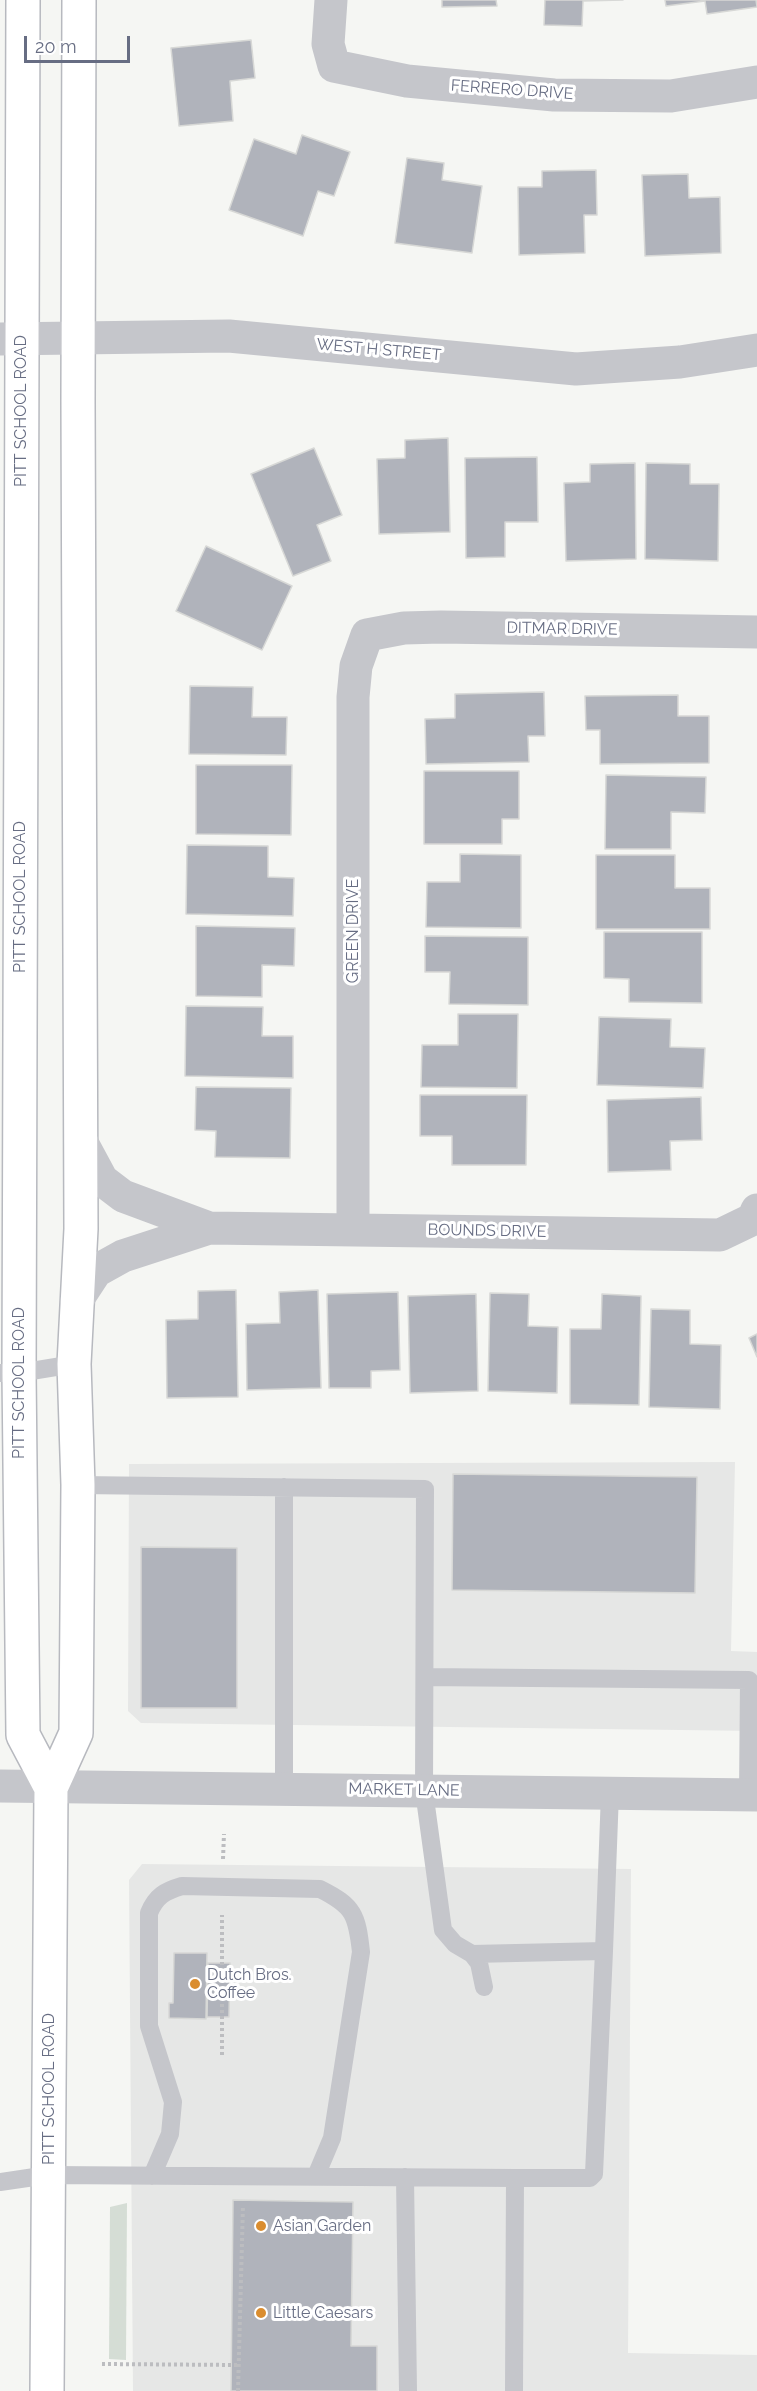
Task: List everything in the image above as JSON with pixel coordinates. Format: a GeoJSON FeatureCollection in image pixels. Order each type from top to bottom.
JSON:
{"type":"FeatureCollection","features":[{"type":"Feature","properties":{"kind":"main road","name":"PITT SCHOOL ROAD"},"geometry":{"type":"LineString","coordinates":[[22,0],[11,339],[9,1373],[23,1735],[51,1788]]}},
{"type":"Feature","properties":{"kind":"main road","name":"PITT SCHOOL ROAD"},"geometry":{"type":"LineString","coordinates":[[47,2391],[51,1788],[76,1733],[78,1485],[74,1364],[81,1229],[79,0]]}},
{"type":"Feature","properties":{"kind":"street","name":"FERRERO DRIVE"},"geometry":{"type":"LineString","coordinates":[[331,0],[328,44],[334,66],[407,81],[554,95],[671,96],[757,82]]}},
{"type":"Feature","properties":{"kind":"street","name":"WEST H STREET"},"geometry":{"type":"LineString","coordinates":[[11,339],[229,336],[576,369],[680,362],[757,350]]}},
{"type":"Feature","properties":{"kind":"street","name":"DITMAR DRIVE"},"geometry":{"type":"LineString","coordinates":[[367,634],[404,628],[441,627],[757,632]]}},
{"type":"Feature","properties":{"kind":"street","name":"GREEN DRIVE"},"geometry":{"type":"LineString","coordinates":[[353,1229],[353,697],[356,666],[367,634]]}},
{"type":"Feature","properties":{"kind":"street","name":"BOUNDS DRIVE"},"geometry":{"type":"LineString","coordinates":[[81,1141],[102,1180],[123,1196],[209,1228]]}},
{"type":"Feature","properties":{"kind":"street","name":"BOUNDS DRIVE"},"geometry":{"type":"LineString","coordinates":[[77,1300],[96,1271],[114,1261],[209,1228],[720,1235],[753,1219],[757,1210]]}},
{"type":"Feature","properties":{"kind":"street","name":"MARKET LANE"},"geometry":{"type":"LineString","coordinates":[[0,1786],[753,1795]]}},
{"type":"Feature","properties":{"kind":"lane"},"geometry":{"type":"LineString","coordinates":[[9,1373],[74,1364]]}},
{"type":"Feature","properties":{"kind":"lane"},"geometry":{"type":"LineString","coordinates":[[78,1485],[425,1489],[424,1791],[443,1930],[455,1944],[472,1954],[478,1963],[484,1987]]}},
{"type":"Feature","properties":{"kind":"lane"},"geometry":{"type":"LineString","coordinates":[[284,1487],[284,1789]]}},
{"type":"Feature","properties":{"kind":"lane"},"geometry":{"type":"LineString","coordinates":[[424,1677],[749,1680],[753,1795]]}},
{"type":"Feature","properties":{"kind":"lane"},"geometry":{"type":"LineString","coordinates":[[0,2182],[48,2175],[590,2178],[594,2174],[610,1793]]}},
{"type":"Feature","properties":{"kind":"lane"},"geometry":{"type":"LineString","coordinates":[[152,2176],[170,2134],[173,2102],[149,2026],[149,1913],[154,1901],[164,1892],[182,1886],[320,1889],[340,1899],[358,1922],[361,1952],[332,2138],[316,2176]]}},
{"type":"Feature","properties":{"kind":"lane"},"geometry":{"type":"LineString","coordinates":[[472,1954],[604,1951]]}},
{"type":"Feature","properties":{"kind":"lane"},"geometry":{"type":"LineString","coordinates":[[405,2177],[408,2391]]}},
{"type":"Feature","properties":{"kind":"lane"},"geometry":{"type":"LineString","coordinates":[[514,2178],[514,2391]]}},
{"type":"Feature","properties":{"kind":"path"},"geometry":{"type":"LineString","coordinates":[[222,2055],[224,1833]]}},
{"type":"Feature","properties":{"kind":"path"},"geometry":{"type":"LineString","coordinates":[[238,2391],[243,2205]]}},
{"type":"Feature","properties":{"kind":"path"},"geometry":{"type":"LineString","coordinates":[[102,2364],[239,2365]]}},
{"type":"Feature","properties":{"kind":"shaded area"},"geometry":{"type":"Polygon","coordinates":[[[735,1462],[731,1651],[757,1652],[757,1731],[141,1723],[128,1711],[129,1464],[735,1462]]]}},
{"type":"Feature","properties":{"kind":"shaded area"},"geometry":{"type":"Polygon","coordinates":[[[142,1864],[631,1869],[628,2353],[757,2355],[757,2391],[133,2391],[129,1880],[142,1864]]]}},
{"type":"Feature","properties":{"kind":"shaded area"},"geometry":{"type":"Polygon","coordinates":[[[127,2203],[126,2360],[109,2359],[110,2207],[127,2203]]]}},
{"type":"Feature","properties":{"kind":"building"},"geometry":{"type":"Polygon","coordinates":[[[442,0],[496,0],[497,6],[442,7],[442,0]]]}},
{"type":"Feature","properties":{"kind":"building"},"geometry":{"type":"Polygon","coordinates":[[[545,0],[623,0],[583,1],[582,26],[544,25],[545,0]]]}},
{"type":"Feature","properties":{"kind":"building"},"geometry":{"type":"Polygon","coordinates":[[[665,0],[756,0],[757,7],[707,14],[705,1],[666,6],[665,0]]]}},
{"type":"Feature","properties":{"kind":"building"},"geometry":{"type":"Polygon","coordinates":[[[251,40],[255,78],[230,81],[233,121],[179,126],[171,48],[251,40]]]}},
{"type":"Feature","properties":{"kind":"building"},"geometry":{"type":"Polygon","coordinates":[[[302,135],[350,152],[334,196],[318,191],[303,236],[229,210],[254,139],[296,154],[302,135]]]}},
{"type":"Feature","properties":{"kind":"building"},"geometry":{"type":"Polygon","coordinates":[[[407,158],[444,163],[442,180],[482,186],[472,253],[395,243],[407,158]]]}},
{"type":"Feature","properties":{"kind":"building"},"geometry":{"type":"Polygon","coordinates":[[[596,170],[597,215],[584,215],[585,253],[519,255],[518,187],[542,187],[542,171],[596,170]]]}},
{"type":"Feature","properties":{"kind":"building"},"geometry":{"type":"Polygon","coordinates":[[[688,174],[689,198],[720,197],[721,253],[645,256],[642,175],[688,174]]]}},
{"type":"Feature","properties":{"kind":"building"},"geometry":{"type":"Polygon","coordinates":[[[448,438],[450,532],[379,534],[377,459],[405,458],[405,440],[448,438]]]}},
{"type":"Feature","properties":{"kind":"building"},"geometry":{"type":"Polygon","coordinates":[[[314,448],[342,515],[317,525],[331,561],[293,576],[251,474],[314,448]]]}},
{"type":"Feature","properties":{"kind":"building"},"geometry":{"type":"Polygon","coordinates":[[[537,457],[538,522],[505,522],[505,557],[466,558],[465,458],[537,457]]]}},
{"type":"Feature","properties":{"kind":"building"},"geometry":{"type":"Polygon","coordinates":[[[635,463],[636,559],[566,561],[564,483],[590,482],[590,464],[635,463]]]}},
{"type":"Feature","properties":{"kind":"building"},"geometry":{"type":"Polygon","coordinates":[[[646,463],[690,464],[690,484],[719,484],[718,561],[645,559],[646,463]]]}},
{"type":"Feature","properties":{"kind":"building"},"geometry":{"type":"Polygon","coordinates":[[[206,546],[292,586],[262,650],[176,611],[206,546]]]}},
{"type":"Feature","properties":{"kind":"building"},"geometry":{"type":"Polygon","coordinates":[[[190,686],[253,687],[252,717],[287,717],[286,755],[189,754],[190,686]]]}},
{"type":"Feature","properties":{"kind":"building"},"geometry":{"type":"Polygon","coordinates":[[[544,692],[545,736],[528,736],[529,762],[426,764],[425,719],[455,718],[455,694],[544,692]]]}},
{"type":"Feature","properties":{"kind":"building"},"geometry":{"type":"Polygon","coordinates":[[[678,695],[678,716],[709,716],[709,763],[600,764],[600,730],[586,730],[585,696],[678,695]]]}},
{"type":"Feature","properties":{"kind":"building"},"geometry":{"type":"Polygon","coordinates":[[[196,765],[292,765],[291,835],[196,834],[196,765]]]}},
{"type":"Feature","properties":{"kind":"building"},"geometry":{"type":"Polygon","coordinates":[[[424,771],[519,771],[519,819],[502,819],[502,844],[424,844],[424,771]]]}},
{"type":"Feature","properties":{"kind":"building"},"geometry":{"type":"Polygon","coordinates":[[[606,775],[706,777],[705,813],[671,812],[671,849],[605,849],[606,775]]]}},
{"type":"Feature","properties":{"kind":"building"},"geometry":{"type":"Polygon","coordinates":[[[187,845],[268,846],[268,877],[294,878],[293,916],[186,914],[187,845]]]}},
{"type":"Feature","properties":{"kind":"building"},"geometry":{"type":"Polygon","coordinates":[[[460,854],[521,855],[521,928],[426,927],[427,882],[460,882],[460,854]]]}},
{"type":"Feature","properties":{"kind":"building"},"geometry":{"type":"Polygon","coordinates":[[[596,855],[675,855],[675,888],[710,888],[710,929],[596,929],[596,855]]]}},
{"type":"Feature","properties":{"kind":"building"},"geometry":{"type":"Polygon","coordinates":[[[196,926],[295,928],[294,966],[262,965],[262,997],[196,996],[196,926]]]}},
{"type":"Feature","properties":{"kind":"building"},"geometry":{"type":"Polygon","coordinates":[[[604,932],[702,932],[702,1003],[629,1002],[629,979],[604,978],[604,932]]]}},
{"type":"Feature","properties":{"kind":"building"},"geometry":{"type":"Polygon","coordinates":[[[425,936],[528,937],[528,1005],[449,1004],[450,972],[425,972],[425,936]]]}},
{"type":"Feature","properties":{"kind":"building"},"geometry":{"type":"Polygon","coordinates":[[[186,1006],[263,1007],[262,1036],[293,1036],[293,1078],[185,1076],[186,1006]]]}},
{"type":"Feature","properties":{"kind":"building"},"geometry":{"type":"Polygon","coordinates":[[[458,1014],[518,1014],[517,1088],[421,1087],[422,1045],[458,1045],[458,1014]]]}},
{"type":"Feature","properties":{"kind":"building"},"geometry":{"type":"Polygon","coordinates":[[[599,1017],[671,1019],[670,1047],[705,1048],[703,1088],[597,1085],[599,1017]]]}},
{"type":"Feature","properties":{"kind":"building"},"geometry":{"type":"Polygon","coordinates":[[[196,1087],[291,1088],[290,1158],[215,1157],[216,1131],[195,1130],[196,1087]]]}},
{"type":"Feature","properties":{"kind":"building"},"geometry":{"type":"Polygon","coordinates":[[[420,1095],[527,1095],[526,1165],[452,1165],[452,1136],[420,1136],[420,1095]]]}},
{"type":"Feature","properties":{"kind":"building"},"geometry":{"type":"Polygon","coordinates":[[[701,1097],[702,1140],[670,1141],[671,1170],[608,1172],[607,1100],[701,1097]]]}},
{"type":"Feature","properties":{"kind":"building"},"geometry":{"type":"Polygon","coordinates":[[[236,1290],[238,1397],[167,1398],[166,1320],[198,1319],[198,1291],[236,1290]]]}},
{"type":"Feature","properties":{"kind":"building"},"geometry":{"type":"Polygon","coordinates":[[[318,1290],[321,1388],[247,1390],[246,1324],[280,1323],[279,1292],[318,1290]]]}},
{"type":"Feature","properties":{"kind":"building"},"geometry":{"type":"Polygon","coordinates":[[[398,1292],[400,1370],[371,1371],[371,1388],[329,1388],[327,1294],[398,1292]]]}},
{"type":"Feature","properties":{"kind":"building"},"geometry":{"type":"Polygon","coordinates":[[[490,1293],[529,1294],[528,1326],[558,1327],[557,1393],[488,1391],[490,1293]]]}},
{"type":"Feature","properties":{"kind":"building"},"geometry":{"type":"Polygon","coordinates":[[[476,1294],[478,1391],[410,1393],[408,1296],[476,1294]]]}},
{"type":"Feature","properties":{"kind":"building"},"geometry":{"type":"Polygon","coordinates":[[[602,1294],[641,1296],[639,1405],[570,1404],[570,1329],[601,1329],[602,1294]]]}},
{"type":"Feature","properties":{"kind":"building"},"geometry":{"type":"Polygon","coordinates":[[[651,1309],[690,1310],[690,1344],[721,1345],[720,1409],[649,1407],[651,1309]]]}},
{"type":"Feature","properties":{"kind":"building"},"geometry":{"type":"Polygon","coordinates":[[[757,1334],[757,1357],[749,1338],[757,1334]]]}},
{"type":"Feature","properties":{"kind":"building"},"geometry":{"type":"Polygon","coordinates":[[[453,1474],[697,1477],[695,1593],[452,1590],[453,1474]]]}},
{"type":"Feature","properties":{"kind":"building"},"geometry":{"type":"Polygon","coordinates":[[[141,1547],[237,1548],[237,1708],[141,1708],[141,1547]]]}},
{"type":"Feature","properties":{"kind":"building"},"geometry":{"type":"Polygon","coordinates":[[[174,1953],[207,1953],[206,2019],[169,2018],[169,2003],[173,2003],[174,1953]]]}},
{"type":"Feature","properties":{"kind":"building"},"geometry":{"type":"Polygon","coordinates":[[[208,1963],[230,1963],[229,2017],[207,2017],[208,1963]]]}},
{"type":"Feature","properties":{"kind":"building"},"geometry":{"type":"Polygon","coordinates":[[[233,2200],[353,2202],[351,2346],[377,2346],[377,2391],[231,2391],[233,2200]]]}},
{"type":"Feature","properties":{"kind":"place","name":"Dutch Bros. Coffee"},"geometry":{"type":"Point","coordinates":[195,1984]}},
{"type":"Feature","properties":{"kind":"place","name":"Asian Garden"},"geometry":{"type":"Point","coordinates":[261,2226]}},
{"type":"Feature","properties":{"kind":"place","name":"Little Caesars"},"geometry":{"type":"Point","coordinates":[261,2313]}}]}
